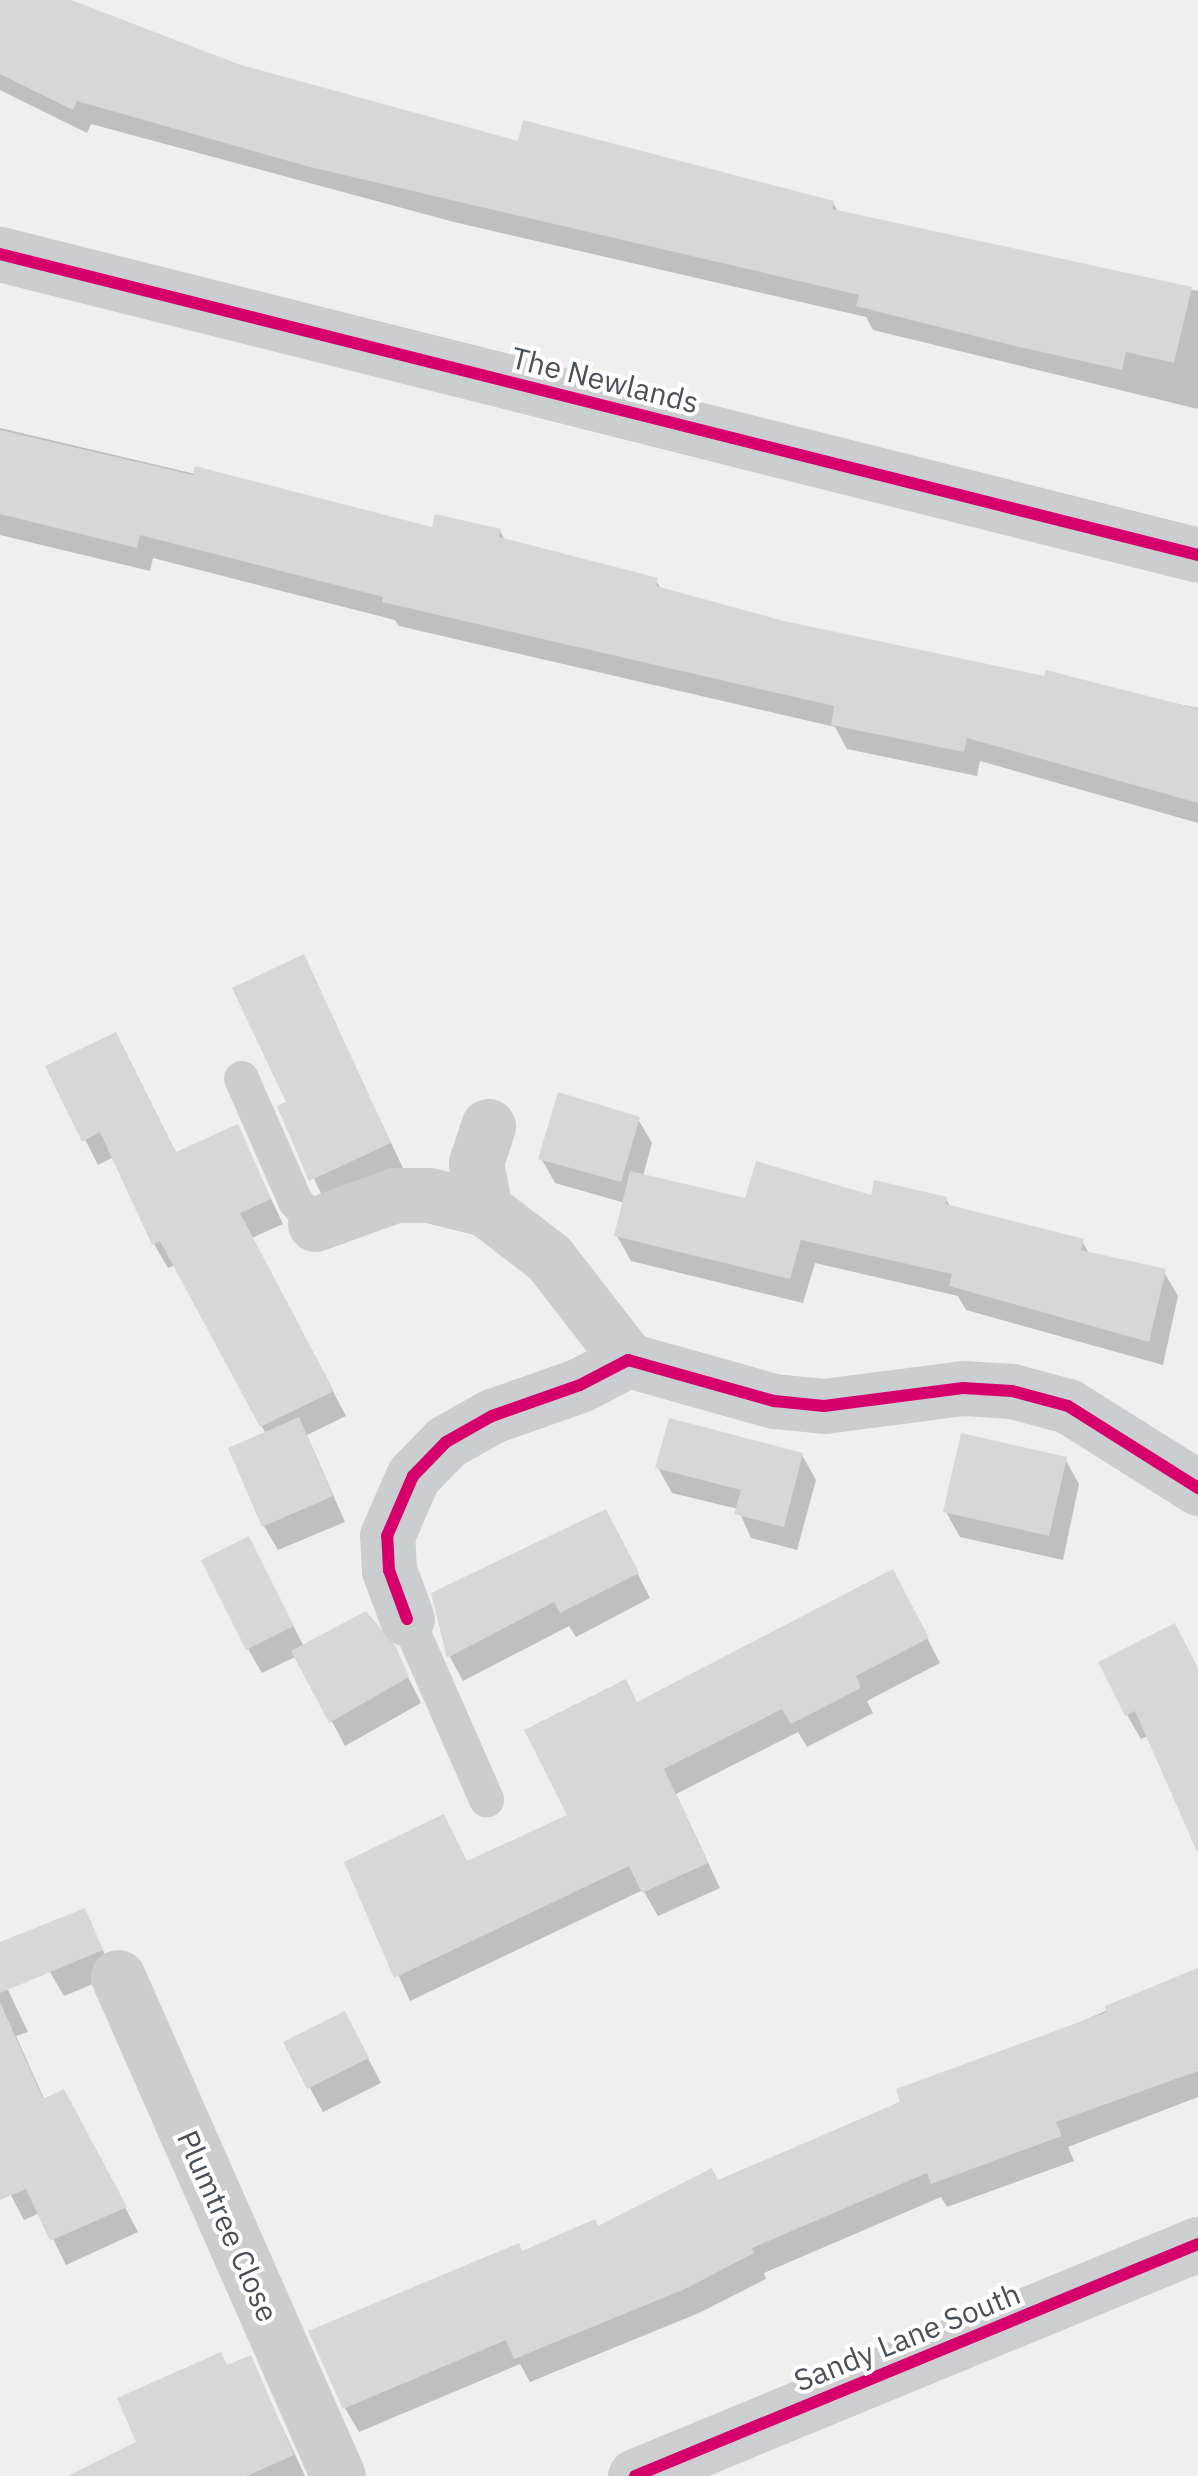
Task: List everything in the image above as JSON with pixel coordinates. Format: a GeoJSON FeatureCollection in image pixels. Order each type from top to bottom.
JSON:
{"type":"FeatureCollection","features":[{"type":"Feature","properties":{"kind":"street","name":"The Newlands"},"geometry":{"type":"LineString","coordinates":[[0,254],[1198,554]]}},
{"type":"Feature","properties":{"kind":"street"},"geometry":{"type":"LineString","coordinates":[[486,1209],[476,1164],[488,1126]]}},
{"type":"Feature","properties":{"kind":"street"},"geometry":{"type":"LineString","coordinates":[[314,1224],[395,1196],[429,1195],[486,1209],[549,1258],[628,1360],[774,1401],[824,1406],[963,1388],[1012,1391],[1068,1406],[1198,1488]]}},
{"type":"Feature","properties":{"kind":"street"},"geometry":{"type":"LineString","coordinates":[[407,1619],[389,1570],[388,1536],[413,1476],[446,1442],[492,1416],[580,1385],[628,1360]]}},
{"type":"Feature","properties":{"kind":"street","name":"Plumtree Close"},"geometry":{"type":"LineString","coordinates":[[118,1977],[338,2476]]}},
{"type":"Feature","properties":{"kind":"street","name":"Sandy Lane South"},"geometry":{"type":"LineString","coordinates":[[634,2476],[1198,2244]]}},
{"type":"Feature","properties":{"kind":"lane"},"geometry":{"type":"LineString","coordinates":[[241,1078],[296,1201],[314,1224]]}},
{"type":"Feature","properties":{"kind":"lane"},"geometry":{"type":"LineString","coordinates":[[407,1619],[486,1799]]}},
{"type":"Feature","properties":{"kind":"building"},"geometry":{"type":"Polygon","coordinates":[[[0,0],[71,0],[238,64],[518,141],[523,120],[834,201],[832,209],[1192,287],[1174,363],[1126,352],[1122,370],[1015,346],[856,306],[859,295],[310,167],[77,101],[73,110],[0,74],[0,0]]]}},
{"type":"Feature","properties":{"kind":"building"},"geometry":{"type":"Polygon","coordinates":[[[0,430],[193,475],[195,466],[432,527],[435,514],[501,529],[499,537],[658,578],[656,586],[784,621],[1044,676],[1046,670],[1198,709],[1198,803],[967,738],[964,752],[831,725],[834,706],[382,602],[383,597],[140,535],[137,548],[0,514],[0,430]]]}},
{"type":"Feature","properties":{"kind":"building"},"geometry":{"type":"Polygon","coordinates":[[[304,954],[391,1143],[309,1181],[277,1106],[286,1102],[232,988],[304,954]]]}},
{"type":"Feature","properties":{"kind":"building"},"geometry":{"type":"Polygon","coordinates":[[[116,1032],[176,1152],[238,1124],[271,1199],[240,1213],[334,1391],[260,1427],[160,1241],[152,1245],[100,1132],[82,1142],[45,1066],[116,1032]]]}},
{"type":"Feature","properties":{"kind":"building"},"geometry":{"type":"Polygon","coordinates":[[[558,1092],[640,1117],[621,1182],[538,1159],[558,1092]]]}},
{"type":"Feature","properties":{"kind":"building"},"geometry":{"type":"Polygon","coordinates":[[[756,1161],[871,1195],[874,1180],[947,1197],[946,1204],[1084,1239],[1081,1250],[1166,1269],[1149,1342],[949,1286],[952,1274],[801,1240],[790,1279],[614,1236],[630,1171],[745,1198],[756,1161]]]}},
{"type":"Feature","properties":{"kind":"building"},"geometry":{"type":"Polygon","coordinates":[[[299,1417],[333,1496],[262,1527],[228,1448],[299,1417]]]}},
{"type":"Feature","properties":{"kind":"building"},"geometry":{"type":"Polygon","coordinates":[[[669,1418],[803,1453],[784,1527],[734,1514],[741,1490],[655,1468],[669,1418]]]}},
{"type":"Feature","properties":{"kind":"building"},"geometry":{"type":"Polygon","coordinates":[[[961,1433],[1067,1457],[1049,1536],[943,1512],[961,1433]]]}},
{"type":"Feature","properties":{"kind":"building"},"geometry":{"type":"Polygon","coordinates":[[[606,1509],[639,1573],[560,1613],[554,1602],[447,1658],[431,1593],[606,1509]]]}},
{"type":"Feature","properties":{"kind":"building"},"geometry":{"type":"Polygon","coordinates":[[[249,1536],[294,1626],[246,1650],[201,1560],[249,1536]]]}},
{"type":"Feature","properties":{"kind":"building"},"geometry":{"type":"Polygon","coordinates":[[[893,1569],[929,1638],[856,1676],[861,1688],[791,1724],[782,1709],[664,1769],[708,1863],[642,1893],[629,1866],[394,1978],[344,1862],[444,1814],[467,1861],[567,1815],[524,1730],[626,1679],[637,1702],[893,1569]]]}},
{"type":"Feature","properties":{"kind":"building"},"geometry":{"type":"Polygon","coordinates":[[[366,1611],[396,1647],[409,1677],[329,1723],[291,1651],[366,1611]]]}},
{"type":"Feature","properties":{"kind":"building"},"geometry":{"type":"Polygon","coordinates":[[[1175,1623],[1198,1668],[1198,1854],[1135,1711],[1125,1716],[1098,1662],[1175,1623]]]}},
{"type":"Feature","properties":{"kind":"building"},"geometry":{"type":"Polygon","coordinates":[[[85,1908],[103,1950],[0,1993],[0,1942],[85,1908]]]}},
{"type":"Feature","properties":{"kind":"building"},"geometry":{"type":"Polygon","coordinates":[[[1198,1968],[1198,2071],[1056,2122],[1062,2136],[931,2184],[927,2173],[752,2248],[754,2253],[685,2289],[514,2359],[506,2340],[343,2409],[308,2331],[519,2243],[522,2251],[595,2219],[598,2226],[712,2168],[718,2180],[900,2102],[896,2089],[1107,2012],[1105,2006],[1198,1968]]]}},
{"type":"Feature","properties":{"kind":"building"},"geometry":{"type":"Polygon","coordinates":[[[0,2002],[43,2099],[64,2089],[127,2207],[50,2241],[26,2189],[0,2200],[0,2002]]]}},
{"type":"Feature","properties":{"kind":"building"},"geometry":{"type":"Polygon","coordinates":[[[345,2011],[369,2058],[307,2089],[283,2042],[345,2011]]]}},
{"type":"Feature","properties":{"kind":"building"},"geometry":{"type":"Polygon","coordinates":[[[221,2352],[227,2365],[251,2355],[294,2455],[247,2476],[68,2476],[136,2442],[117,2398],[221,2352]]]}},
{"type":"Feature","properties":{"kind":"cycle path"},"geometry":{"type":"LineString","coordinates":[[0,254],[1198,555]]}},
{"type":"Feature","properties":{"kind":"cycle path"},"geometry":{"type":"LineString","coordinates":[[407,1619],[389,1570],[387,1536],[413,1476],[446,1442],[492,1416],[580,1385],[628,1360],[774,1401],[824,1406],[963,1388],[1012,1391],[1068,1406],[1198,1488]]}},
{"type":"Feature","properties":{"kind":"cycle path"},"geometry":{"type":"LineString","coordinates":[[635,2476],[1198,2244]]}}]}
